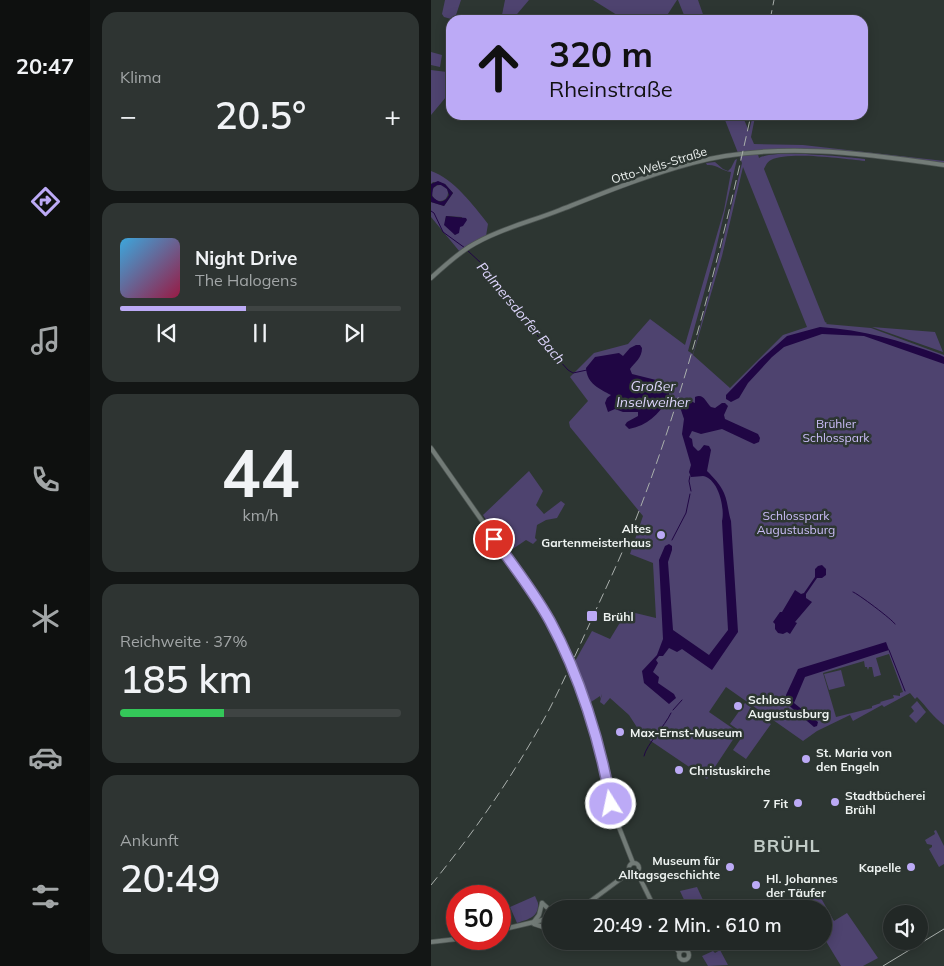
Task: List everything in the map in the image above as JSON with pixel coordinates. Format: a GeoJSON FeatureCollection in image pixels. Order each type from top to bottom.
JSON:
{"type":"FeatureCollection","features":[{"type":"Feature","properties":{"kind":"main road","name":"Otto-Wels-Straße"},"geometry":{"type":"LineString","coordinates":[[431,278],[463,251],[488,238],[597,196],[707,159],[764,152],[799,151],[867,156],[944,165]]}},
{"type":"Feature","properties":{"kind":"main road"},"geometry":{"type":"LineString","coordinates":[[431,448],[545,613],[567,658],[586,707],[606,772],[615,819],[633,863]]}},
{"type":"Feature","properties":{"kind":"main road"},"geometry":{"type":"LineString","coordinates":[[633,863],[636,862],[639,865],[640,868],[637,872]]}},
{"type":"Feature","properties":{"kind":"main road"},"geometry":{"type":"LineString","coordinates":[[631,871],[629,866],[633,863]]}},
{"type":"Feature","properties":{"kind":"main road"},"geometry":{"type":"LineString","coordinates":[[592,900],[631,871],[637,872]]}},
{"type":"Feature","properties":{"kind":"main road"},"geometry":{"type":"LineString","coordinates":[[637,872],[651,900]]}},
{"type":"Feature","properties":{"kind":"main road"},"geometry":{"type":"LineString","coordinates":[[532,923],[539,915],[542,903]]}},
{"type":"Feature","properties":{"kind":"main road"},"geometry":{"type":"LineString","coordinates":[[511,928],[542,920]]}},
{"type":"Feature","properties":{"kind":"main road"},"geometry":{"type":"LineString","coordinates":[[532,923],[542,926]]}},
{"type":"Feature","properties":{"kind":"main road"},"geometry":{"type":"LineString","coordinates":[[431,942],[446,940]]}},
{"type":"Feature","properties":{"kind":"main road"},"geometry":{"type":"LineString","coordinates":[[684,960],[688,957],[688,952],[683,950],[679,952],[679,957],[688,966]]}},
{"type":"Feature","properties":{"kind":"green space"},"geometry":{"type":"Polygon","coordinates":[[[445,0],[461,0],[456,15],[446,15],[446,18],[442,14],[445,0]]]}},
{"type":"Feature","properties":{"kind":"green space"},"geometry":{"type":"Polygon","coordinates":[[[505,0],[529,0],[516,15],[502,15],[505,0]]]}},
{"type":"Feature","properties":{"kind":"green space"},"geometry":{"type":"Polygon","coordinates":[[[593,0],[677,0],[667,15],[617,15],[593,0]]]}},
{"type":"Feature","properties":{"kind":"green space"},"geometry":{"type":"Polygon","coordinates":[[[678,0],[698,0],[703,15],[684,15],[678,0]]]}},
{"type":"Feature","properties":{"kind":"green space"},"geometry":{"type":"Polygon","coordinates":[[[431,52],[442,55],[440,67],[431,65],[431,52]]]}},
{"type":"Feature","properties":{"kind":"green space"},"geometry":{"type":"Polygon","coordinates":[[[431,70],[446,72],[446,97],[431,115],[431,70]]]}},
{"type":"Feature","properties":{"kind":"green space","name":"Schlosspark Augustusburg"},"geometry":{"type":"Polygon","coordinates":[[[725,120],[744,120],[749,131],[752,120],[754,120],[751,137],[754,144],[803,145],[944,161],[944,163],[799,149],[757,151],[759,158],[767,155],[794,154],[865,159],[865,161],[817,156],[779,157],[771,160],[764,169],[826,324],[871,328],[944,355],[944,725],[917,697],[915,699],[910,693],[884,707],[882,705],[853,721],[850,715],[817,731],[803,741],[726,687],[709,712],[738,732],[707,779],[642,735],[629,715],[610,698],[604,705],[600,702],[602,694],[600,699],[600,696],[591,702],[574,663],[592,631],[610,639],[627,611],[656,618],[653,563],[630,554],[643,516],[570,427],[569,422],[588,401],[570,377],[594,353],[628,344],[650,319],[685,345],[724,210],[731,172],[728,171],[737,159],[715,253],[688,351],[693,354],[742,163],[725,120]],[[743,167],[722,256],[693,355],[730,388],[783,335],[807,327],[743,167]],[[889,654],[876,658],[881,675],[874,677],[872,667],[869,667],[868,670],[865,667],[864,661],[823,673],[836,717],[872,708],[872,706],[880,702],[894,698],[893,695],[900,696],[900,693],[903,692],[889,654]]]}},
{"type":"Feature","properties":{"kind":"green space","name":"Schlosspark Augustusburg"},"geometry":{"type":"Polygon","coordinates":[[[715,162],[728,171],[707,165],[706,163],[715,162]]]}},
{"type":"Feature","properties":{"kind":"green space"},"geometry":{"type":"Polygon","coordinates":[[[431,171],[455,186],[488,224],[486,236],[460,252],[431,217],[431,202],[444,206],[453,193],[445,184],[433,182],[431,184],[431,171]],[[446,216],[445,222],[455,235],[462,217],[446,216]]]}},
{"type":"Feature","properties":{"kind":"green space"},"geometry":{"type":"Polygon","coordinates":[[[437,185],[443,185],[448,190],[446,199],[437,201],[432,196],[432,190],[437,185]]]}},
{"type":"Feature","properties":{"kind":"green space"},"geometry":{"type":"Polygon","coordinates":[[[872,327],[935,332],[943,352],[872,327]]]}},
{"type":"Feature","properties":{"kind":"green space"},"geometry":{"type":"Polygon","coordinates":[[[529,471],[543,491],[536,505],[544,514],[561,501],[565,504],[557,518],[546,520],[537,525],[535,538],[537,540],[533,544],[526,540],[507,553],[483,515],[529,471]]]}},
{"type":"Feature","properties":{"kind":"green space"},"geometry":{"type":"Polygon","coordinates":[[[841,670],[845,686],[829,690],[824,674],[841,670]]]}},
{"type":"Feature","properties":{"kind":"green space"},"geometry":{"type":"Polygon","coordinates":[[[917,701],[926,712],[916,723],[909,716],[914,711],[911,707],[917,701]]]}},
{"type":"Feature","properties":{"kind":"green space"},"geometry":{"type":"Polygon","coordinates":[[[745,703],[771,724],[746,759],[733,750],[744,734],[730,724],[745,703]]]}},
{"type":"Feature","properties":{"kind":"green space"},"geometry":{"type":"Polygon","coordinates":[[[936,830],[944,846],[944,864],[939,867],[929,849],[932,845],[927,844],[925,840],[935,834],[934,831],[936,830]]]}},
{"type":"Feature","properties":{"kind":"green space"},"geometry":{"type":"Polygon","coordinates":[[[697,887],[703,900],[684,900],[680,891],[697,887]]]}},
{"type":"Feature","properties":{"kind":"green space"},"geometry":{"type":"Polygon","coordinates":[[[817,891],[822,900],[807,900],[817,891]]]}},
{"type":"Feature","properties":{"kind":"green space"},"geometry":{"type":"Polygon","coordinates":[[[535,896],[538,903],[535,914],[529,919],[517,923],[511,907],[535,896]]]}},
{"type":"Feature","properties":{"kind":"green space"},"geometry":{"type":"Polygon","coordinates":[[[847,913],[878,958],[863,966],[841,966],[831,950],[832,917],[834,921],[847,913]]]}},
{"type":"Feature","properties":{"kind":"green space"},"geometry":{"type":"Polygon","coordinates":[[[720,950],[728,965],[708,966],[702,956],[713,951],[715,953],[720,950]]]}},
{"type":"Feature","properties":{"kind":"water"},"geometry":{"type":"Polygon","coordinates":[[[438,181],[445,184],[453,193],[444,206],[431,202],[431,184],[438,181]],[[441,185],[433,188],[432,196],[441,202],[449,195],[447,189],[441,185]]]}},
{"type":"Feature","properties":{"kind":"water"},"geometry":{"type":"Polygon","coordinates":[[[446,216],[466,218],[467,220],[460,227],[459,233],[455,235],[444,225],[446,216]]]}},
{"type":"Feature","properties":{"kind":"water"},"geometry":{"type":"Polygon","coordinates":[[[820,327],[866,333],[895,340],[940,355],[944,357],[944,364],[864,336],[822,334],[784,347],[748,383],[739,398],[731,402],[726,399],[726,395],[787,336],[820,327]]]}},
{"type":"Feature","properties":{"kind":"water","name":"Großer Inselweiher"},"geometry":{"type":"Polygon","coordinates":[[[640,345],[642,351],[640,357],[630,369],[632,374],[660,381],[667,385],[669,396],[675,399],[686,399],[695,403],[695,397],[701,396],[711,407],[715,408],[725,403],[728,406],[724,415],[725,419],[758,434],[760,438],[759,442],[754,444],[722,429],[701,434],[692,431],[689,437],[692,439],[693,446],[698,451],[704,445],[709,446],[711,450],[707,471],[721,487],[726,500],[731,521],[738,632],[712,670],[682,649],[677,652],[669,648],[663,656],[659,656],[656,660],[658,663],[653,672],[659,677],[658,683],[674,694],[676,698],[669,704],[644,683],[642,671],[657,655],[663,639],[659,560],[665,546],[669,544],[672,546],[668,562],[673,630],[709,655],[728,630],[723,509],[717,488],[709,478],[703,476],[691,477],[689,472],[691,465],[682,434],[684,419],[679,404],[668,399],[660,410],[647,422],[629,429],[625,425],[638,416],[638,412],[623,412],[615,409],[608,412],[605,403],[611,395],[591,382],[586,368],[595,357],[619,353],[623,356],[630,348],[640,345]]]}},
{"type":"Feature","properties":{"kind":"water"},"geometry":{"type":"Polygon","coordinates":[[[822,565],[826,569],[826,575],[822,578],[817,578],[806,594],[806,598],[812,602],[795,622],[797,623],[790,634],[787,632],[783,634],[778,633],[773,622],[782,612],[795,590],[801,594],[804,593],[815,577],[815,569],[822,565]]]}},
{"type":"Feature","properties":{"kind":"water"},"geometry":{"type":"Polygon","coordinates":[[[886,642],[889,650],[805,677],[794,703],[818,722],[817,726],[814,727],[786,703],[786,695],[798,669],[886,642]]]}},
{"type":"Feature","properties":{"kind":"waterway","name":"Palmersdorfer Bach"},"geometry":{"type":"LineString","coordinates":[[431,211],[434,213],[443,232],[465,248]]}},
{"type":"Feature","properties":{"kind":"waterway","name":"Palmersdorfer Bach"},"geometry":{"type":"LineString","coordinates":[[468,251],[481,263],[541,340],[568,370],[573,373],[587,370]]}},
{"type":"Feature","properties":{"kind":"waterway","name":"Palmersdorfer Bach"},"geometry":{"type":"LineString","coordinates":[[690,476],[691,491]]}},
{"type":"Feature","properties":{"kind":"waterway","name":"Palmersdorfer Bach"},"geometry":{"type":"LineString","coordinates":[[672,540],[686,513],[690,494]]}},
{"type":"Feature","properties":{"kind":"waterway"},"geometry":{"type":"LineString","coordinates":[[853,592],[895,624]]}},
{"type":"Feature","properties":{"kind":"waterway"},"geometry":{"type":"LineString","coordinates":[[889,650],[905,691]]}},
{"type":"Feature","properties":{"kind":"waterway","name":"Palmersdorfer Bach"},"geometry":{"type":"LineString","coordinates":[[673,710],[682,700]]}},
{"type":"Feature","properties":{"kind":"waterway","name":"Palmersdorfer Bach"},"geometry":{"type":"LineString","coordinates":[[644,756],[648,746],[671,713]]}},
{"type":"Feature","properties":{"kind":"tram line"},"geometry":{"type":"LineString","coordinates":[[883,966],[944,929]]}},
{"type":"Feature","properties":{"kind":"railway"},"geometry":{"type":"LineString","coordinates":[[771,15],[774,0]]}},
{"type":"Feature","properties":{"kind":"railway"},"geometry":{"type":"LineString","coordinates":[[431,885],[495,799],[538,730],[568,672],[632,529],[669,427],[700,324],[727,220],[750,120]]}},
{"type":"Feature","properties":{"kind":"place","name":"Altes Gartenmeisterhaus"},"geometry":{"type":"Point","coordinates":[661,535]}},
{"type":"Feature","properties":{"kind":"place","name":"Brühl"},"geometry":{"type":"Point","coordinates":[592,616]}},
{"type":"Feature","properties":{"kind":"place","name":"Schloss Augustusburg"},"geometry":{"type":"Point","coordinates":[738,706]}},
{"type":"Feature","properties":{"kind":"place","name":"Max-Ernst-Museum"},"geometry":{"type":"Point","coordinates":[620,732]}},
{"type":"Feature","properties":{"kind":"place","name":"St. Maria von den Engeln"},"geometry":{"type":"Point","coordinates":[806,759]}},
{"type":"Feature","properties":{"kind":"place","name":"Christuskirche"},"geometry":{"type":"Point","coordinates":[679,770]}},
{"type":"Feature","properties":{"kind":"place","name":"Stadtbücherei Brühl"},"geometry":{"type":"Point","coordinates":[835,802]}},
{"type":"Feature","properties":{"kind":"place","name":"7 Fit"},"geometry":{"type":"Point","coordinates":[798,803]}},
{"type":"Feature","properties":{"kind":"place","name":"Museum für Alltagsgeschichte"},"geometry":{"type":"Point","coordinates":[730,867]}},
{"type":"Feature","properties":{"kind":"place","name":"Kapelle"},"geometry":{"type":"Point","coordinates":[911,867]}},
{"type":"Feature","properties":{"kind":"place","name":"Hl. Johannes der Täufer"},"geometry":{"type":"Point","coordinates":[756,885]}},
{"type":"Feature","properties":{"kind":"district","name":"BRÜHL"},"geometry":{"type":"Point","coordinates":[787,845]}},
{"type":"Feature","properties":{"kind":"route"},"geometry":{"type":"LineString","coordinates":[[494,539],[516,568],[555,630],[586,707],[606,772],[611,804]]}},
{"type":"Feature","properties":{"kind":"park label","name":"Brühler Schlosspark"},"geometry":{"type":"Point","coordinates":[836,430]}}]}
